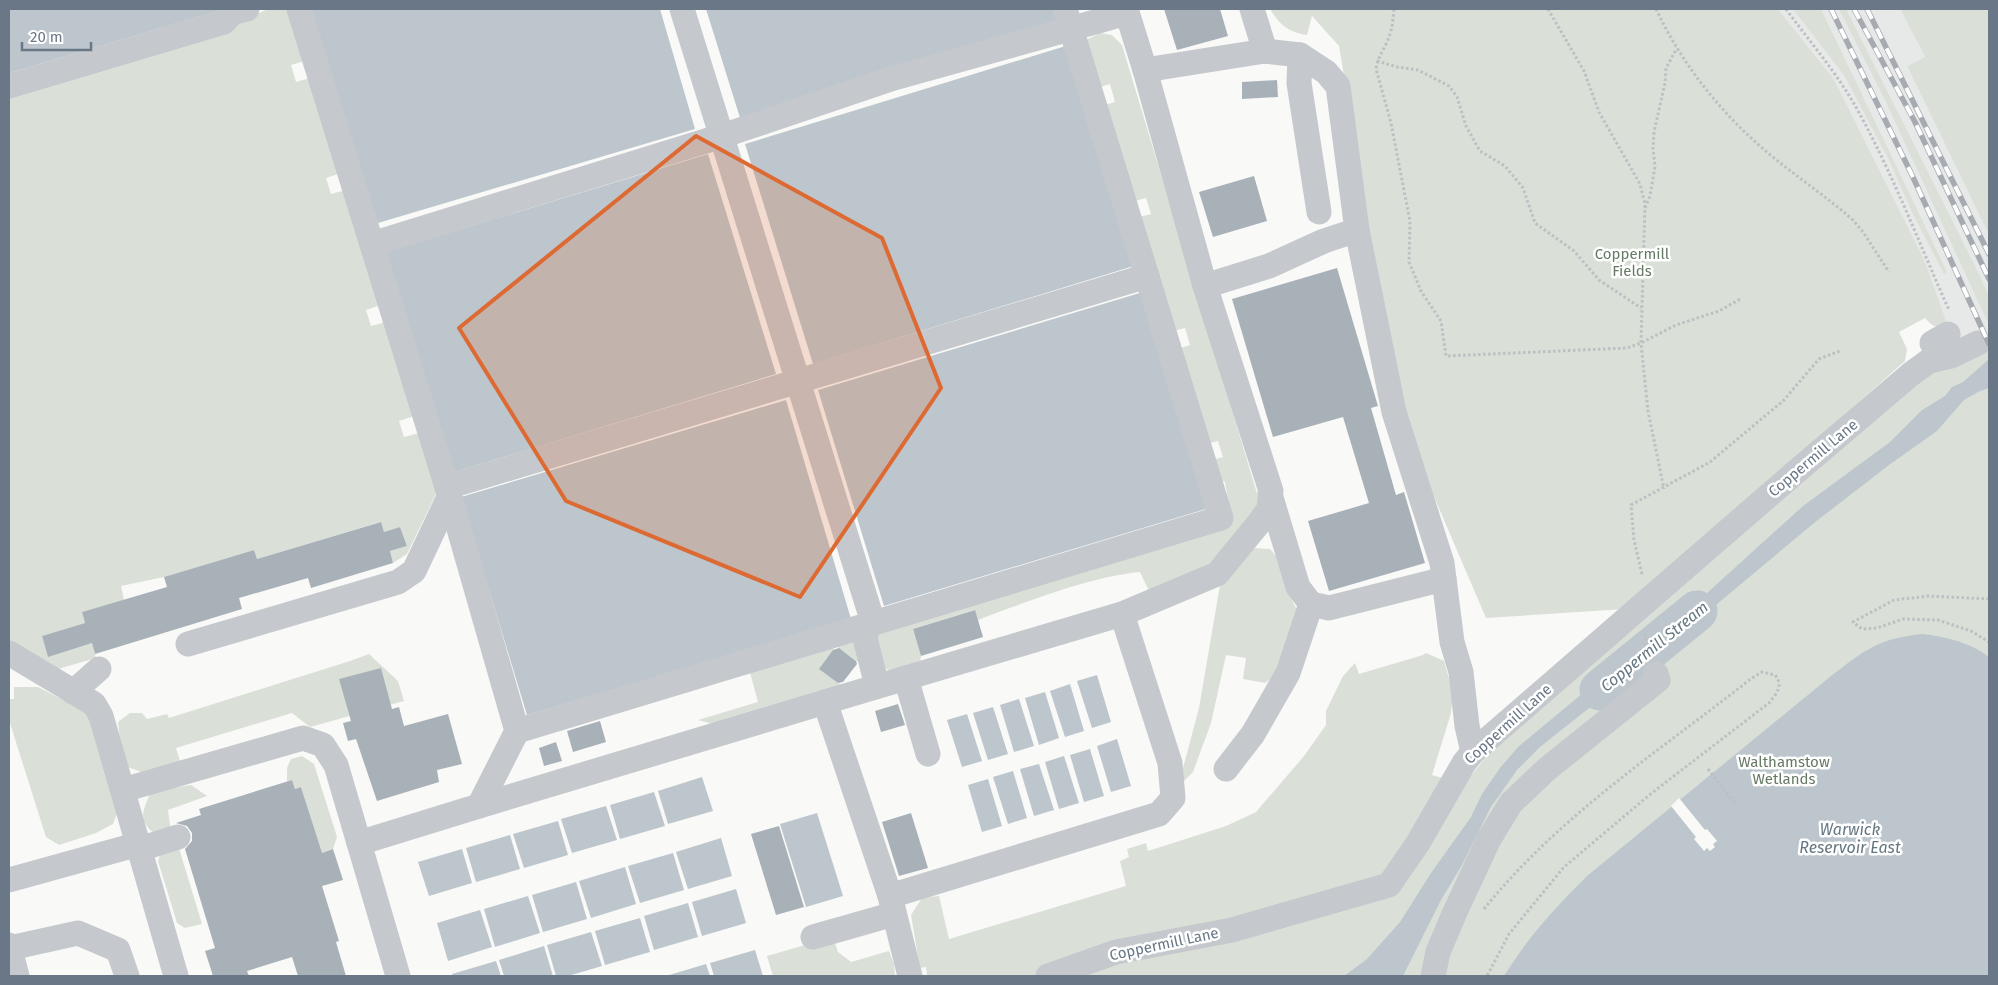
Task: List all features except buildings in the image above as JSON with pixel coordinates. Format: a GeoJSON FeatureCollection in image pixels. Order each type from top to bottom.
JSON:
{"type":"FeatureCollection","features":[{"type":"Feature","properties":{"kind":"street"},"geometry":{"type":"LineString","coordinates":[[300,9],[448,492],[517,731],[478,806]]}},
{"type":"Feature","properties":{"kind":"street"},"geometry":{"type":"LineString","coordinates":[[682,9],[871,616],[865,638],[877,686]]}},
{"type":"Feature","properties":{"kind":"street"},"geometry":{"type":"LineString","coordinates":[[1252,9],[1265,51]]}},
{"type":"Feature","properties":{"kind":"street"},"geometry":{"type":"LineString","coordinates":[[9,86],[224,22],[237,10]]}},
{"type":"Feature","properties":{"kind":"street"},"geometry":{"type":"LineString","coordinates":[[359,843],[1122,614],[1218,574],[1259,524],[1268,509],[1271,490],[1205,286],[1145,70],[1126,11],[1068,19],[722,136],[372,244]]}},
{"type":"Feature","properties":{"kind":"street"},"geometry":{"type":"LineString","coordinates":[[517,731],[1221,518],[1068,19]]}},
{"type":"Feature","properties":{"kind":"street"},"geometry":{"type":"LineString","coordinates":[[1145,70],[1265,51],[1300,55],[1326,72],[1338,86],[1357,230],[1394,412],[1442,563],[1452,642],[1461,672],[1467,726],[1473,752]]}},
{"type":"Feature","properties":{"kind":"street"},"geometry":{"type":"LineString","coordinates":[[1300,55],[1299,83],[1319,212]]}},
{"type":"Feature","properties":{"kind":"street"},"geometry":{"type":"LineString","coordinates":[[1205,286],[1269,266],[1324,241],[1357,230]]}},
{"type":"Feature","properties":{"kind":"street"},"geometry":{"type":"LineString","coordinates":[[188,644],[398,582],[414,571],[448,492],[798,382],[1147,276]]}},
{"type":"Feature","properties":{"kind":"street"},"geometry":{"type":"LineString","coordinates":[[1936,346],[1951,356],[1978,344]]}},
{"type":"Feature","properties":{"kind":"street","name":"Coppermill Lane"},"geometry":{"type":"LineString","coordinates":[[1048,976],[1116,952],[1232,930],[1389,885],[1418,842],[1464,763],[1473,752],[1790,477],[1936,346]]}},
{"type":"Feature","properties":{"kind":"street"},"geometry":{"type":"LineString","coordinates":[[1270,494],[1298,587],[1311,604],[1329,608],[1444,579]]}},
{"type":"Feature","properties":{"kind":"street"},"geometry":{"type":"LineString","coordinates":[[1226,769],[1253,734],[1288,673],[1311,604]]}},
{"type":"Feature","properties":{"kind":"street"},"geometry":{"type":"LineString","coordinates":[[813,937],[892,905],[1159,814],[1173,798],[1170,763],[1122,614]]}},
{"type":"Feature","properties":{"kind":"street"},"geometry":{"type":"LineString","coordinates":[[9,654],[94,704],[101,716],[176,976]]}},
{"type":"Feature","properties":{"kind":"street"},"geometry":{"type":"LineString","coordinates":[[73,692],[99,669]]}},
{"type":"Feature","properties":{"kind":"street"},"geometry":{"type":"LineString","coordinates":[[1433,976],[1438,952],[1455,912],[1489,839],[1511,803],[1547,769],[1658,680],[1656,674]]}},
{"type":"Feature","properties":{"kind":"street"},"geometry":{"type":"LineString","coordinates":[[906,678],[928,754]]}},
{"type":"Feature","properties":{"kind":"street"},"geometry":{"type":"LineString","coordinates":[[825,702],[892,905],[910,976]]}},
{"type":"Feature","properties":{"kind":"street"},"geometry":{"type":"LineString","coordinates":[[123,790],[302,738],[323,745],[336,765],[398,976]]}},
{"type":"Feature","properties":{"kind":"street"},"geometry":{"type":"LineString","coordinates":[[9,880],[178,837]]}},
{"type":"Feature","properties":{"kind":"street"},"geometry":{"type":"LineString","coordinates":[[17,976],[9,947],[78,933],[118,950],[127,976]]}},
{"type":"Feature","properties":{"kind":"path"},"geometry":{"type":"LineString","coordinates":[[1394,9],[1392,28],[1377,61],[1378,81],[1391,123],[1410,222],[1409,262],[1420,291],[1441,321],[1446,356],[1627,348],[1676,325],[1719,311],[1742,298]]}},
{"type":"Feature","properties":{"kind":"path"},"geometry":{"type":"LineString","coordinates":[[1548,9],[1584,71],[1599,112],[1640,184],[1645,208],[1641,343],[1648,411],[1664,489]]}},
{"type":"Feature","properties":{"kind":"path"},"geometry":{"type":"LineString","coordinates":[[1656,9],[1677,48],[1704,88],[1736,124],[1775,158],[1853,220],[1889,272]]}},
{"type":"Feature","properties":{"kind":"path"},"geometry":{"type":"LineString","coordinates":[[1786,9],[1828,62],[1856,108],[1884,164],[1954,322],[1952,329],[1936,346]]}},
{"type":"Feature","properties":{"kind":"path"},"geometry":{"type":"LineString","coordinates":[[1645,208],[1650,196],[1655,166],[1654,132],[1665,83],[1666,68],[1677,48]]}},
{"type":"Feature","properties":{"kind":"path"},"geometry":{"type":"LineString","coordinates":[[1377,61],[1397,68],[1418,70],[1449,86],[1457,97],[1466,126],[1480,151],[1505,166],[1523,188],[1535,223],[1574,251],[1599,280],[1642,308]]}},
{"type":"Feature","properties":{"kind":"path"},"geometry":{"type":"LineString","coordinates":[[1652,598],[1639,565],[1634,540],[1631,506],[1710,462],[1783,401],[1819,359],[1840,351]]}},
{"type":"Feature","properties":{"kind":"path"},"geometry":{"type":"LineString","coordinates":[[1989,599],[1929,596],[1894,600],[1854,622],[1862,628],[1877,628],[1903,619],[1938,620],[1971,631],[1989,642]]}},
{"type":"Feature","properties":{"kind":"path"},"geometry":{"type":"LineString","coordinates":[[1483,911],[1528,858],[1602,792],[1752,678],[1762,672],[1775,675],[1780,683],[1769,703],[1653,792],[1564,867],[1509,934],[1487,976]]}},
{"type":"Feature","properties":{"kind":"path"},"geometry":{"type":"LineString","coordinates":[[1708,769],[1736,805]]}},
{"type":"Feature","properties":{"kind":"highlighted area"},"geometry":{"type":"Polygon","coordinates":[[[696,136],[882,238],[941,388],[800,597],[566,501],[459,328],[696,136]]]}},
{"type":"Feature","properties":{"kind":"shaded area"},"geometry":{"type":"Polygon","coordinates":[[[1778,9],[1900,9],[1925,57],[1907,66],[1989,235],[1989,370],[1952,345],[1924,259],[1834,79],[1778,9]]]}},
{"type":"Feature","properties":{"kind":"green space"},"geometry":{"type":"Polygon","coordinates":[[[268,9],[290,9],[308,60],[291,65],[296,82],[313,77],[341,173],[326,178],[331,194],[346,190],[381,305],[366,310],[371,326],[386,322],[414,416],[399,421],[404,437],[419,433],[437,492],[407,554],[393,563],[390,551],[407,546],[400,527],[384,532],[380,522],[257,559],[254,550],[164,577],[121,586],[124,600],[82,612],[85,623],[42,636],[48,656],[92,643],[96,658],[58,669],[9,641],[9,91],[232,25],[268,9]]]}},
{"type":"Feature","properties":{"kind":"green space","name":"Coppermill Fields"},"geometry":{"type":"Polygon","coordinates":[[[1270,9],[1778,9],[1834,79],[1924,259],[1946,321],[1945,327],[1934,326],[1925,318],[1899,332],[1907,349],[1905,361],[1625,609],[1486,618],[1429,485],[1400,409],[1366,227],[1354,135],[1339,46],[1312,16],[1307,35],[1285,27],[1270,9]]]}},
{"type":"Feature","properties":{"kind":"green space"},"geometry":{"type":"Polygon","coordinates":[[[1793,9],[1821,9],[1947,272],[1944,274],[1912,212],[1889,160],[1844,75],[1793,9]]]}},
{"type":"Feature","properties":{"kind":"green space"},"geometry":{"type":"Polygon","coordinates":[[[1839,9],[1846,9],[1979,274],[1989,296],[1989,325],[1885,100],[1839,9]]]}},
{"type":"Feature","properties":{"kind":"green space"},"geometry":{"type":"Polygon","coordinates":[[[1900,9],[1989,9],[1989,235],[1907,66],[1925,57],[1900,9]]]}},
{"type":"Feature","properties":{"kind":"green space"},"geometry":{"type":"Polygon","coordinates":[[[1100,33],[1112,35],[1122,45],[1259,500],[1254,514],[1194,580],[1149,591],[1140,572],[1079,585],[978,620],[974,610],[913,629],[921,656],[920,664],[893,671],[883,668],[876,632],[1230,510],[1225,482],[1213,476],[1208,461],[1223,457],[1218,441],[1203,445],[1175,350],[1190,345],[1185,328],[1170,332],[1135,218],[1151,214],[1146,198],[1131,202],[1102,106],[1115,102],[1110,84],[1096,88],[1086,40],[1100,33]]]}},
{"type":"Feature","properties":{"kind":"green space","name":"Walthamstow Wetlands"},"geometry":{"type":"Polygon","coordinates":[[[1989,346],[1989,976],[927,976],[926,967],[920,968],[911,915],[922,898],[939,896],[949,939],[1126,886],[1120,861],[1129,857],[1127,849],[1146,843],[1148,851],[1226,826],[1256,812],[1304,756],[1326,725],[1326,711],[1343,676],[1355,663],[1359,674],[1426,653],[1444,661],[1453,693],[1451,713],[1432,775],[1464,784],[1499,741],[1642,622],[1910,389],[1934,372],[1989,346]]]}},
{"type":"Feature","properties":{"kind":"green space"},"geometry":{"type":"Polygon","coordinates":[[[1253,548],[1270,549],[1280,561],[1291,598],[1297,610],[1278,674],[1265,683],[1243,679],[1246,658],[1226,655],[1211,723],[1193,772],[1178,787],[1199,708],[1220,585],[1253,548]]]}},
{"type":"Feature","properties":{"kind":"green space"},"geometry":{"type":"Polygon","coordinates":[[[855,638],[860,654],[858,662],[836,646],[820,669],[841,685],[717,725],[698,720],[758,702],[749,669],[855,638]]]}},
{"type":"Feature","properties":{"kind":"green space"},"geometry":{"type":"Polygon","coordinates":[[[369,654],[398,681],[404,701],[310,727],[292,713],[176,748],[181,764],[146,774],[128,767],[120,740],[118,722],[130,713],[142,713],[147,719],[167,714],[169,718],[369,654]]]}},
{"type":"Feature","properties":{"kind":"green space"},"geometry":{"type":"Polygon","coordinates":[[[14,687],[38,687],[86,712],[94,723],[119,808],[113,824],[96,833],[59,845],[46,837],[9,720],[9,699],[14,699],[14,687]]]}},
{"type":"Feature","properties":{"kind":"green space"},"geometry":{"type":"Polygon","coordinates":[[[302,756],[314,764],[337,837],[333,849],[316,855],[318,842],[301,787],[295,789],[292,780],[287,782],[287,768],[291,759],[302,756]]]}},
{"type":"Feature","properties":{"kind":"green space"},"geometry":{"type":"Polygon","coordinates":[[[191,785],[207,796],[168,810],[171,832],[156,835],[147,826],[143,817],[150,794],[160,790],[191,785]]]}},
{"type":"Feature","properties":{"kind":"green space"},"geometry":{"type":"Polygon","coordinates":[[[178,845],[202,924],[185,928],[177,923],[158,861],[162,849],[178,845]]]}},
{"type":"Feature","properties":{"kind":"green space"},"geometry":{"type":"Polygon","coordinates":[[[833,937],[838,952],[851,962],[889,951],[894,964],[895,976],[773,976],[767,956],[833,937]]]}},
{"type":"Feature","properties":{"kind":"water"},"geometry":{"type":"Polygon","coordinates":[[[9,9],[217,9],[218,11],[9,73],[9,9]]]}},
{"type":"Feature","properties":{"kind":"water"},"geometry":{"type":"Polygon","coordinates":[[[307,9],[660,9],[695,129],[378,223],[307,9]]]}},
{"type":"Feature","properties":{"kind":"water"},"geometry":{"type":"Polygon","coordinates":[[[706,9],[1058,9],[1062,23],[741,121],[706,9]]]}},
{"type":"Feature","properties":{"kind":"water"},"geometry":{"type":"Polygon","coordinates":[[[1069,45],[1137,265],[813,364],[745,144],[1069,45]]]}},
{"type":"Feature","properties":{"kind":"water"},"geometry":{"type":"Polygon","coordinates":[[[708,154],[776,374],[451,473],[383,253],[708,154]]]}},
{"type":"Feature","properties":{"kind":"water"},"geometry":{"type":"Polygon","coordinates":[[[1143,292],[1209,508],[884,606],[818,390],[1143,292]]]}},
{"type":"Feature","properties":{"kind":"water"},"geometry":{"type":"Polygon","coordinates":[[[1988,360],[1989,388],[1964,400],[1937,431],[1889,465],[1814,523],[1656,655],[1651,639],[1674,623],[1803,506],[1890,442],[1922,410],[1945,396],[1952,387],[1963,382],[1988,360]]]}},
{"type":"Feature","properties":{"kind":"water"},"geometry":{"type":"Polygon","coordinates":[[[786,400],[851,619],[527,715],[461,497],[786,400]]]}},
{"type":"Feature","properties":{"kind":"water","name":"Warwick Reservoir East"},"geometry":{"type":"Polygon","coordinates":[[[1923,634],[1958,641],[1989,657],[1989,976],[1504,976],[1543,923],[1587,876],[1831,676],[1863,652],[1873,647],[1895,639],[1923,634]]]}},
{"type":"Feature","properties":{"kind":"water"},"geometry":{"type":"Polygon","coordinates":[[[1642,644],[1647,662],[1540,747],[1517,770],[1491,807],[1403,976],[1344,976],[1367,959],[1400,922],[1431,873],[1471,817],[1482,794],[1500,768],[1518,747],[1642,644]]]}},
{"type":"Feature","properties":{"kind":"water"},"geometry":{"type":"Polygon","coordinates":[[[1097,675],[1111,722],[1092,728],[1077,681],[1097,675]]]}},
{"type":"Feature","properties":{"kind":"water"},"geometry":{"type":"Polygon","coordinates":[[[1070,684],[1084,731],[1065,737],[1050,691],[1070,684]]]}},
{"type":"Feature","properties":{"kind":"water"},"geometry":{"type":"Polygon","coordinates":[[[1045,692],[1059,738],[1039,745],[1025,698],[1045,692]]]}},
{"type":"Feature","properties":{"kind":"water"},"geometry":{"type":"Polygon","coordinates":[[[1019,699],[1034,746],[1014,752],[1000,705],[1019,699]]]}},
{"type":"Feature","properties":{"kind":"water"},"geometry":{"type":"Polygon","coordinates":[[[993,707],[1008,754],[988,760],[973,713],[993,707]]]}},
{"type":"Feature","properties":{"kind":"water"},"geometry":{"type":"Polygon","coordinates":[[[967,714],[982,761],[962,767],[947,720],[967,714]]]}},
{"type":"Feature","properties":{"kind":"water"},"geometry":{"type":"Polygon","coordinates":[[[1117,739],[1131,786],[1111,792],[1097,746],[1117,739]]]}},
{"type":"Feature","properties":{"kind":"water"},"geometry":{"type":"Polygon","coordinates":[[[1090,749],[1104,796],[1084,802],[1070,755],[1090,749]]]}},
{"type":"Feature","properties":{"kind":"water"},"geometry":{"type":"Polygon","coordinates":[[[1064,756],[1079,803],[1059,809],[1045,762],[1064,756]]]}},
{"type":"Feature","properties":{"kind":"water"},"geometry":{"type":"Polygon","coordinates":[[[1039,764],[1054,810],[1034,816],[1020,769],[1039,764]]]}},
{"type":"Feature","properties":{"kind":"water"},"geometry":{"type":"Polygon","coordinates":[[[1013,771],[1027,818],[1008,824],[993,777],[1013,771]]]}},
{"type":"Feature","properties":{"kind":"water"},"geometry":{"type":"Polygon","coordinates":[[[702,777],[713,811],[668,824],[658,791],[702,777]]]}},
{"type":"Feature","properties":{"kind":"water"},"geometry":{"type":"Polygon","coordinates":[[[988,779],[1002,826],[982,832],[968,785],[988,779]]]}},
{"type":"Feature","properties":{"kind":"water"},"geometry":{"type":"Polygon","coordinates":[[[654,792],[665,826],[620,839],[610,805],[654,792]]]}},
{"type":"Feature","properties":{"kind":"water"},"geometry":{"type":"Polygon","coordinates":[[[606,806],[617,840],[572,853],[561,819],[606,806]]]}},
{"type":"Feature","properties":{"kind":"water"},"geometry":{"type":"Polygon","coordinates":[[[817,813],[843,896],[806,907],[780,824],[817,813]]]}},
{"type":"Feature","properties":{"kind":"water"},"geometry":{"type":"Polygon","coordinates":[[[558,821],[568,855],[524,868],[513,834],[558,821]]]}},
{"type":"Feature","properties":{"kind":"water"},"geometry":{"type":"Polygon","coordinates":[[[510,835],[520,869],[476,882],[466,848],[510,835]]]}},
{"type":"Feature","properties":{"kind":"water"},"geometry":{"type":"Polygon","coordinates":[[[721,838],[732,876],[688,889],[676,852],[721,838]]]}},
{"type":"Feature","properties":{"kind":"water"},"geometry":{"type":"Polygon","coordinates":[[[462,849],[472,883],[429,896],[418,862],[462,849]]]}},
{"type":"Feature","properties":{"kind":"water"},"geometry":{"type":"Polygon","coordinates":[[[673,853],[684,890],[640,903],[628,866],[673,853]]]}},
{"type":"Feature","properties":{"kind":"water"},"geometry":{"type":"Polygon","coordinates":[[[625,867],[636,904],[591,918],[579,881],[625,867]]]}},
{"type":"Feature","properties":{"kind":"water"},"geometry":{"type":"Polygon","coordinates":[[[576,882],[587,919],[543,932],[532,895],[576,882]]]}},
{"type":"Feature","properties":{"kind":"water"},"geometry":{"type":"Polygon","coordinates":[[[736,889],[746,923],[702,936],[692,902],[736,889]]]}},
{"type":"Feature","properties":{"kind":"water"},"geometry":{"type":"Polygon","coordinates":[[[528,896],[540,933],[495,947],[484,909],[528,896]]]}},
{"type":"Feature","properties":{"kind":"water"},"geometry":{"type":"Polygon","coordinates":[[[688,903],[698,937],[654,950],[644,916],[688,903]]]}},
{"type":"Feature","properties":{"kind":"water"},"geometry":{"type":"Polygon","coordinates":[[[480,910],[492,947],[448,961],[437,923],[480,910]]]}},
{"type":"Feature","properties":{"kind":"water"},"geometry":{"type":"Polygon","coordinates":[[[640,918],[650,952],[605,965],[595,931],[640,918]]]}},
{"type":"Feature","properties":{"kind":"water"},"geometry":{"type":"Polygon","coordinates":[[[591,932],[602,966],[568,976],[556,976],[547,945],[591,932]]]}},
{"type":"Feature","properties":{"kind":"water"},"geometry":{"type":"Polygon","coordinates":[[[544,946],[553,976],[504,976],[499,960],[544,946]]]}},
{"type":"Feature","properties":{"kind":"water"},"geometry":{"type":"Polygon","coordinates":[[[755,950],[763,976],[714,976],[710,963],[755,950]]]}},
{"type":"Feature","properties":{"kind":"water"},"geometry":{"type":"Polygon","coordinates":[[[496,961],[501,976],[453,976],[452,974],[496,961]]]}},
{"type":"Feature","properties":{"kind":"water"},"geometry":{"type":"Polygon","coordinates":[[[706,964],[710,976],[666,976],[706,964]]]}},
{"type":"Feature","properties":{"kind":"pier"},"geometry":{"type":"Polygon","coordinates":[[[1679,798],[1705,830],[1707,829],[1717,841],[1713,844],[1715,847],[1710,851],[1707,848],[1704,851],[1694,839],[1696,837],[1671,806],[1679,798]]]}},
{"type":"Feature","properties":{"kind":"waterway","name":"Coppermill Stream"},"geometry":{"type":"LineString","coordinates":[[1600,690],[1697,611]]}},
{"type":"Feature","properties":{"kind":"railway"},"geometry":{"type":"LineString","coordinates":[[1831,9],[1912,175],[1989,344]]}},
{"type":"Feature","properties":{"kind":"railway"},"geometry":{"type":"LineString","coordinates":[[1854,9],[1915,122],[1989,279]]}},
{"type":"Feature","properties":{"kind":"railway"},"geometry":{"type":"LineString","coordinates":[[1867,9],[1989,254]]}}]}
